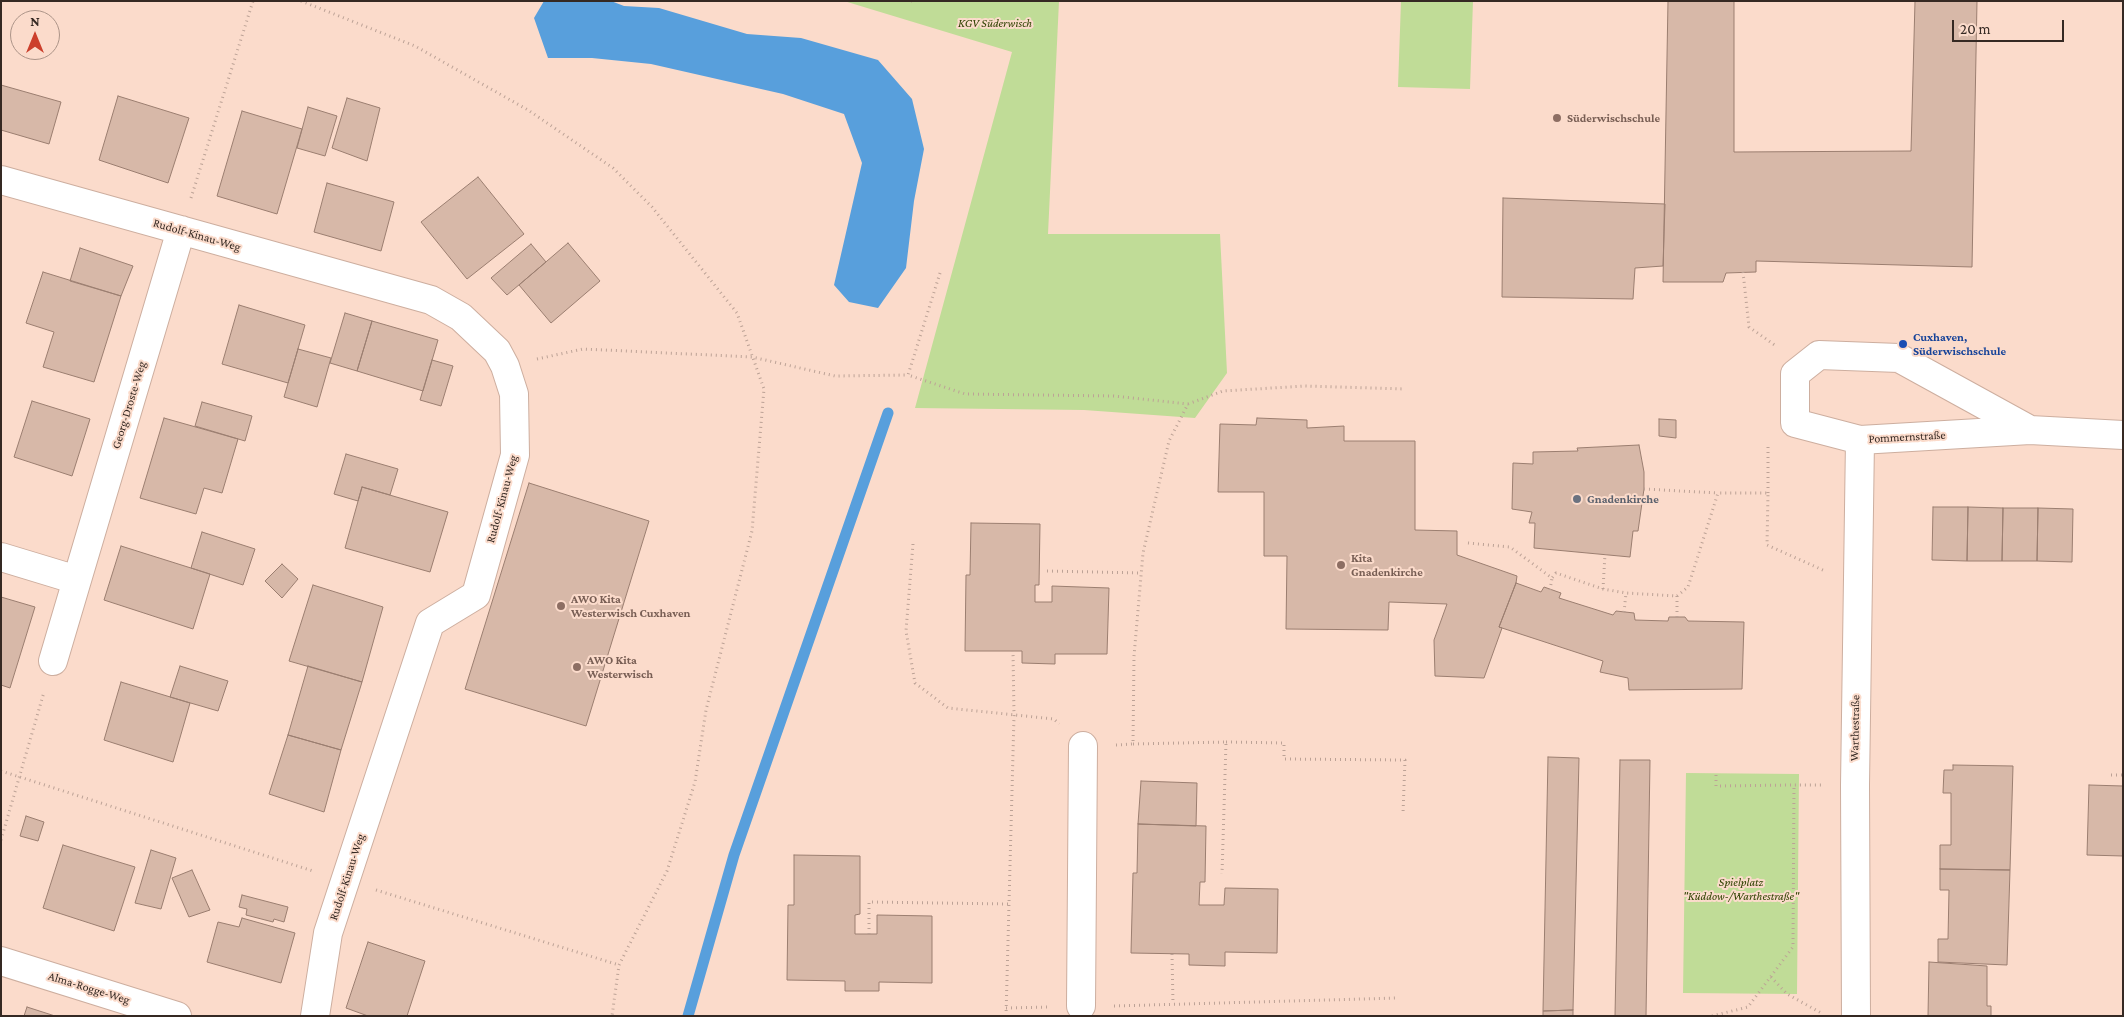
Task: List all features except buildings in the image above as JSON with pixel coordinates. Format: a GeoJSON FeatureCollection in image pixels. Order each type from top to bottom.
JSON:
{"type":"FeatureCollection","features":[{"type":"Feature","properties":{"kind":"street","name":"Rudolf-Kinau-Weg"},"geometry":{"type":"LineString","coordinates":[[1,180],[431,300],[461,316],[497,351],[505,366],[514,394],[515,455],[476,595],[430,623],[328,933],[314,1016]]}},
{"type":"Feature","properties":{"kind":"street","name":"Georg-Droste-Weg"},"geometry":{"type":"LineString","coordinates":[[53,661],[181,230]]}},
{"type":"Feature","properties":{"kind":"street","name":"Pommernstraße"},"geometry":{"type":"LineString","coordinates":[[2030,430],[1899,358],[1819,356],[1795,374],[1795,423],[1860,440],[2030,430],[2123,435]]}},
{"type":"Feature","properties":{"kind":"street","name":"Warthestraße"},"geometry":{"type":"LineString","coordinates":[[1856,1016],[1854,786],[1860,440]]}},
{"type":"Feature","properties":{"kind":"street"},"geometry":{"type":"LineString","coordinates":[[1,558],[77,580]]}},
{"type":"Feature","properties":{"kind":"street"},"geometry":{"type":"LineString","coordinates":[[1081,1006],[1083,746]]}},
{"type":"Feature","properties":{"kind":"street","name":"Alma-Rogge-Weg"},"geometry":{"type":"LineString","coordinates":[[1,961],[177,1016]]}},
{"type":"Feature","properties":{"kind":"path"},"geometry":{"type":"LineString","coordinates":[[181,230],[253,1]]}},
{"type":"Feature","properties":{"kind":"path"},"geometry":{"type":"LineString","coordinates":[[301,1],[415,46],[528,110],[613,168],[652,207],[737,313],[764,389],[752,531],[706,710],[694,782],[670,862],[619,965],[612,1016]]}},
{"type":"Feature","properties":{"kind":"path"},"geometry":{"type":"LineString","coordinates":[[1743,272],[1749,327],[1805,366]]}},
{"type":"Feature","properties":{"kind":"path"},"geometry":{"type":"LineString","coordinates":[[908,375],[940,273]]}},
{"type":"Feature","properties":{"kind":"path"},"geometry":{"type":"LineString","coordinates":[[505,366],[583,349],[752,357],[835,376],[908,375],[965,394],[1114,396],[1188,404],[1223,391],[1305,386],[1405,389]]}},
{"type":"Feature","properties":{"kind":"path"},"geometry":{"type":"LineString","coordinates":[[1133,744],[1134,656],[1143,553],[1169,442],[1188,404]]}},
{"type":"Feature","properties":{"kind":"path"},"geometry":{"type":"LineString","coordinates":[[1768,434],[1767,545],[1858,586]]}},
{"type":"Feature","properties":{"kind":"path"},"geometry":{"type":"LineString","coordinates":[[1644,489],[1718,493],[1768,493]]}},
{"type":"Feature","properties":{"kind":"path"},"geometry":{"type":"LineString","coordinates":[[1677,617],[1678,596],[1688,587],[1718,493]]}},
{"type":"Feature","properties":{"kind":"path"},"geometry":{"type":"LineString","coordinates":[[1468,543],[1510,547],[1552,578]]}},
{"type":"Feature","properties":{"kind":"path"},"geometry":{"type":"LineString","coordinates":[[913,544],[906,631],[915,683],[948,708],[1054,719],[1083,746],[1226,742],[1284,743],[1284,758],[1405,760],[1403,813]]}},
{"type":"Feature","properties":{"kind":"path"},"geometry":{"type":"LineString","coordinates":[[1603,589],[1605,554]]}},
{"type":"Feature","properties":{"kind":"path"},"geometry":{"type":"LineString","coordinates":[[1047,571],[1142,573]]}},
{"type":"Feature","properties":{"kind":"path"},"geometry":{"type":"LineString","coordinates":[[1550,590],[1552,578],[1556,573],[1603,589],[1626,593],[1678,596]]}},
{"type":"Feature","properties":{"kind":"path"},"geometry":{"type":"LineString","coordinates":[[1624,612],[1626,593]]}},
{"type":"Feature","properties":{"kind":"path"},"geometry":{"type":"LineString","coordinates":[[1006,1016],[1014,716],[1013,651]]}},
{"type":"Feature","properties":{"kind":"path"},"geometry":{"type":"LineString","coordinates":[[1,840],[53,661]]}},
{"type":"Feature","properties":{"kind":"path"},"geometry":{"type":"LineString","coordinates":[[1222,874],[1226,742]]}},
{"type":"Feature","properties":{"kind":"path"},"geometry":{"type":"LineString","coordinates":[[1,771],[345,882],[619,965]]}},
{"type":"Feature","properties":{"kind":"path"},"geometry":{"type":"LineString","coordinates":[[2111,775],[2123,775]]}},
{"type":"Feature","properties":{"kind":"path"},"geometry":{"type":"LineString","coordinates":[[1716,776],[1716,786],[1817,786]]}},
{"type":"Feature","properties":{"kind":"path"},"geometry":{"type":"LineString","coordinates":[[1712,1016],[1748,1007],[1793,948],[1794,786]]}},
{"type":"Feature","properties":{"kind":"path"},"geometry":{"type":"LineString","coordinates":[[869,934],[869,902],[1009,904]]}},
{"type":"Feature","properties":{"kind":"path"},"geometry":{"type":"LineString","coordinates":[[1172,954],[1173,1004]]}},
{"type":"Feature","properties":{"kind":"path"},"geometry":{"type":"LineString","coordinates":[[1771,977],[1787,994],[1825,1016]]}},
{"type":"Feature","properties":{"kind":"path"},"geometry":{"type":"LineString","coordinates":[[1006,1008],[1398,998]]}},
{"type":"Feature","properties":{"kind":"green space","name":"KGV Süderwisch"},"geometry":{"type":"Polygon","coordinates":[[[844,1],[1059,1],[1048,234],[1220,234],[1227,373],[1195,418],[1084,410],[915,408],[1012,52],[844,1]]]}},
{"type":"Feature","properties":{"kind":"green space"},"geometry":{"type":"Polygon","coordinates":[[[1401,1],[1473,1],[1470,89],[1398,87],[1401,1]]]}},
{"type":"Feature","properties":{"kind":"green space","name":"Spielplatz \"Küddow-/Warthestraße\""},"geometry":{"type":"Polygon","coordinates":[[[1686,773],[1799,774],[1797,994],[1683,993],[1686,773]]]}},
{"type":"Feature","properties":{"kind":"water"},"geometry":{"type":"Polygon","coordinates":[[[544,1],[611,1],[624,6],[659,8],[747,34],[801,38],[878,60],[912,99],[924,149],[914,201],[906,268],[878,308],[849,302],[834,285],[862,163],[844,114],[783,94],[651,64],[592,58],[548,58],[534,18],[544,1]]]}},
{"type":"Feature","properties":{"kind":"waterway"},"geometry":{"type":"LineString","coordinates":[[688,1016],[734,855],[888,413]]}},
{"type":"Feature","properties":{"kind":"place","name":"Süderwischschule"},"geometry":{"type":"Point","coordinates":[1557,118]}},
{"type":"Feature","properties":{"kind":"place","name":"Cuxhaven, Süderwischschule"},"geometry":{"type":"Point","coordinates":[1903,344]}},
{"type":"Feature","properties":{"kind":"place","name":"Gnadenkirche"},"geometry":{"type":"Point","coordinates":[1577,499]}},
{"type":"Feature","properties":{"kind":"place","name":"Kita Gnadenkirche"},"geometry":{"type":"Point","coordinates":[1341,565]}},
{"type":"Feature","properties":{"kind":"place","name":"AWO Kita Westerwisch Cuxhaven"},"geometry":{"type":"Point","coordinates":[561,606]}},
{"type":"Feature","properties":{"kind":"place","name":"AWO Kita Westerwisch"},"geometry":{"type":"Point","coordinates":[577,667]}}]}
